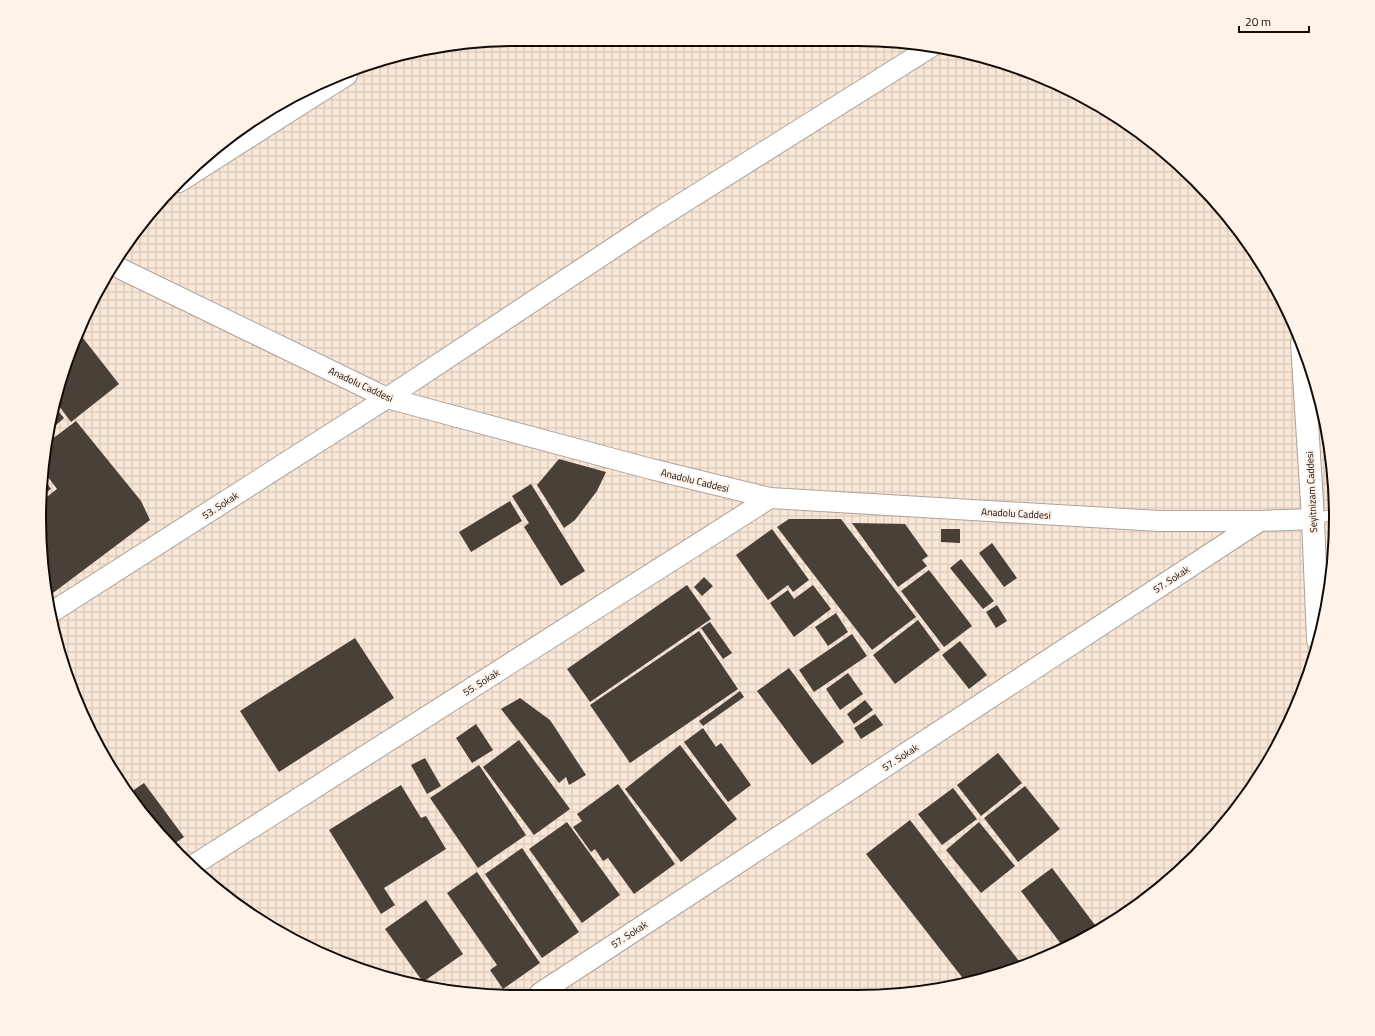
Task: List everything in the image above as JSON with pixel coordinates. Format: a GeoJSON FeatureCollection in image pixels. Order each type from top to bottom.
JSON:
{"type":"FeatureCollection","features":[{"type":"Feature","properties":{"kind":"street","name":"53. Sokak"},"geometry":{"type":"LineString","coordinates":[[55,610],[387,398],[654,221],[925,51]]}},
{"type":"Feature","properties":{"kind":"street"},"geometry":{"type":"LineString","coordinates":[[205,165],[333,84]]}},
{"type":"Feature","properties":{"kind":"street","name":"Anadolu Caddesi"},"geometry":{"type":"LineString","coordinates":[[118,268],[387,398],[650,469],[770,498],[1159,521],[1260,521],[1313,519]]}},
{"type":"Feature","properties":{"kind":"street","name":"Seyitnizam Caddesi"},"geometry":{"type":"LineString","coordinates":[[1303,364],[1313,519],[1317,622]]}},
{"type":"Feature","properties":{"kind":"street","name":"55. Sokak"},"geometry":{"type":"LineString","coordinates":[[196,863],[770,498]]}},
{"type":"Feature","properties":{"kind":"street","name":"57. Sokak"},"geometry":{"type":"LineString","coordinates":[[545,990],[1260,521]]}},
{"type":"Feature","properties":{"kind":"lane"},"geometry":{"type":"LineString","coordinates":[[1313,519],[1329,516]]}},
{"type":"Feature","properties":{"kind":"shaded area"},"geometry":{"type":"Polygon","coordinates":[[[857,46],[919,50],[949,55],[1009,71],[1038,82],[1093,109],[1144,144],[1168,163],[1191,184],[1212,207],[1249,256],[1266,282],[1293,337],[1304,366],[1320,426],[1325,456],[1329,518],[1328,549],[1325,580],[1313,640],[1293,699],[1280,727],[1266,754],[1231,805],[1191,852],[1168,873],[1119,910],[1093,927],[1066,941],[1009,965],[949,981],[919,986],[857,990],[487,989],[456,986],[396,974],[337,954],[309,941],[282,927],[231,892],[184,852],[163,829],[126,780],[109,754],[82,699],[62,640],[50,580],[46,518],[50,456],[62,396],[82,337],[109,282],[144,231],[163,207],[184,184],[207,163],[256,126],[282,109],[309,95],[366,71],[426,55],[487,47],[857,46]]]}},
{"type":"Feature","properties":{"kind":"building"},"geometry":{"type":"Polygon","coordinates":[[[82,337],[119,384],[71,422],[60,407],[71,366],[82,337]]]}},
{"type":"Feature","properties":{"kind":"building"},"geometry":{"type":"Polygon","coordinates":[[[58,411],[64,418],[55,426],[58,411]]]}},
{"type":"Feature","properties":{"kind":"building"},"geometry":{"type":"Polygon","coordinates":[[[76,421],[141,501],[150,520],[52,594],[47,549],[46,518],[47,497],[57,489],[48,477],[53,439],[76,421]]]}},
{"type":"Feature","properties":{"kind":"building"},"geometry":{"type":"Polygon","coordinates":[[[559,459],[606,472],[597,491],[575,520],[564,528],[537,485],[559,459]]]}},
{"type":"Feature","properties":{"kind":"building"},"geometry":{"type":"Polygon","coordinates":[[[47,484],[51,489],[47,492],[47,484]]]}},
{"type":"Feature","properties":{"kind":"building"},"geometry":{"type":"Polygon","coordinates":[[[531,484],[585,571],[561,586],[524,527],[529,523],[512,496],[531,484]]]}},
{"type":"Feature","properties":{"kind":"building"},"geometry":{"type":"Polygon","coordinates":[[[510,501],[522,521],[471,552],[459,532],[510,501]]]}},
{"type":"Feature","properties":{"kind":"building"},"geometry":{"type":"Polygon","coordinates":[[[789,519],[841,519],[916,617],[872,650],[777,527],[789,519]]]}},
{"type":"Feature","properties":{"kind":"building"},"geometry":{"type":"Polygon","coordinates":[[[852,523],[905,524],[928,556],[922,560],[927,566],[898,587],[852,523]]]}},
{"type":"Feature","properties":{"kind":"building"},"geometry":{"type":"Polygon","coordinates":[[[772,529],[809,580],[793,592],[788,585],[768,600],[736,555],[772,529]]]}},
{"type":"Feature","properties":{"kind":"building"},"geometry":{"type":"Polygon","coordinates":[[[941,529],[960,529],[960,543],[941,542],[941,529]]]}},
{"type":"Feature","properties":{"kind":"building"},"geometry":{"type":"Polygon","coordinates":[[[992,543],[1017,578],[1004,587],[979,553],[992,543]]]}},
{"type":"Feature","properties":{"kind":"building"},"geometry":{"type":"Polygon","coordinates":[[[961,559],[994,601],[983,609],[950,568],[961,559]]]}},
{"type":"Feature","properties":{"kind":"building"},"geometry":{"type":"Polygon","coordinates":[[[929,570],[972,626],[944,647],[901,591],[929,570]]]}},
{"type":"Feature","properties":{"kind":"building"},"geometry":{"type":"Polygon","coordinates":[[[704,577],[713,586],[702,596],[694,587],[704,577]]]}},
{"type":"Feature","properties":{"kind":"building"},"geometry":{"type":"Polygon","coordinates":[[[687,585],[711,619],[590,702],[567,669],[687,585]]]}},
{"type":"Feature","properties":{"kind":"building"},"geometry":{"type":"Polygon","coordinates":[[[813,585],[831,609],[794,637],[770,603],[788,590],[794,599],[813,585]]]}},
{"type":"Feature","properties":{"kind":"building"},"geometry":{"type":"Polygon","coordinates":[[[997,605],[1007,621],[996,628],[986,612],[997,605]]]}},
{"type":"Feature","properties":{"kind":"building"},"geometry":{"type":"Polygon","coordinates":[[[836,613],[848,632],[828,646],[815,627],[836,613]]]}},
{"type":"Feature","properties":{"kind":"building"},"geometry":{"type":"Polygon","coordinates":[[[918,620],[940,650],[895,684],[873,655],[918,620]]]}},
{"type":"Feature","properties":{"kind":"building"},"geometry":{"type":"Polygon","coordinates":[[[710,622],[732,653],[723,659],[701,628],[710,622]]]}},
{"type":"Feature","properties":{"kind":"building"},"geometry":{"type":"Polygon","coordinates":[[[699,631],[738,689],[630,763],[590,705],[699,631]]]}},
{"type":"Feature","properties":{"kind":"building"},"geometry":{"type":"Polygon","coordinates":[[[852,634],[867,656],[814,692],[799,670],[852,634]]]}},
{"type":"Feature","properties":{"kind":"building"},"geometry":{"type":"Polygon","coordinates":[[[355,638],[394,698],[279,772],[240,711],[355,638]]]}},
{"type":"Feature","properties":{"kind":"building"},"geometry":{"type":"Polygon","coordinates":[[[960,641],[987,675],[969,689],[942,655],[960,641]]]}},
{"type":"Feature","properties":{"kind":"building"},"geometry":{"type":"Polygon","coordinates":[[[789,668],[844,742],[812,765],[757,691],[789,668]]]}},
{"type":"Feature","properties":{"kind":"building"},"geometry":{"type":"Polygon","coordinates":[[[848,673],[863,694],[840,710],[826,689],[848,673]]]}},
{"type":"Feature","properties":{"kind":"building"},"geometry":{"type":"Polygon","coordinates":[[[740,691],[744,697],[703,726],[699,721],[740,691]]]}},
{"type":"Feature","properties":{"kind":"building"},"geometry":{"type":"Polygon","coordinates":[[[520,698],[550,720],[586,775],[569,785],[566,777],[559,783],[501,709],[520,698]]]}},
{"type":"Feature","properties":{"kind":"building"},"geometry":{"type":"Polygon","coordinates":[[[865,700],[873,710],[854,724],[847,714],[865,700]]]}},
{"type":"Feature","properties":{"kind":"building"},"geometry":{"type":"Polygon","coordinates":[[[875,714],[883,725],[861,739],[854,728],[875,714]]]}},
{"type":"Feature","properties":{"kind":"building"},"geometry":{"type":"Polygon","coordinates":[[[476,724],[493,750],[472,763],[456,738],[476,724]]]}},
{"type":"Feature","properties":{"kind":"building"},"geometry":{"type":"Polygon","coordinates":[[[703,728],[716,747],[721,743],[751,785],[728,802],[684,742],[703,728]]]}},
{"type":"Feature","properties":{"kind":"building"},"geometry":{"type":"Polygon","coordinates":[[[519,740],[570,809],[534,835],[483,767],[519,740]]]}},
{"type":"Feature","properties":{"kind":"building"},"geometry":{"type":"Polygon","coordinates":[[[680,745],[737,819],[681,862],[625,789],[680,745]]]}},
{"type":"Feature","properties":{"kind":"building"},"geometry":{"type":"Polygon","coordinates":[[[998,753],[1022,783],[981,816],[957,785],[998,753]]]}},
{"type":"Feature","properties":{"kind":"building"},"geometry":{"type":"Polygon","coordinates":[[[425,758],[441,786],[427,794],[411,765],[425,758]]]}},
{"type":"Feature","properties":{"kind":"building"},"geometry":{"type":"Polygon","coordinates":[[[479,765],[526,835],[478,868],[430,798],[479,765]]]}},
{"type":"Feature","properties":{"kind":"building"},"geometry":{"type":"Polygon","coordinates":[[[144,783],[184,837],[176,843],[133,790],[144,783]]]}},
{"type":"Feature","properties":{"kind":"building"},"geometry":{"type":"Polygon","coordinates":[[[618,784],[675,864],[634,894],[608,858],[603,861],[595,849],[591,852],[573,827],[582,821],[577,814],[618,784]]]}},
{"type":"Feature","properties":{"kind":"building"},"geometry":{"type":"Polygon","coordinates":[[[401,785],[421,818],[426,816],[446,849],[384,888],[395,905],[381,914],[329,830],[401,785]]]}},
{"type":"Feature","properties":{"kind":"building"},"geometry":{"type":"Polygon","coordinates":[[[1025,786],[1060,829],[1018,862],[984,818],[1025,786]]]}},
{"type":"Feature","properties":{"kind":"building"},"geometry":{"type":"Polygon","coordinates":[[[953,788],[977,819],[942,845],[918,814],[953,788]]]}},
{"type":"Feature","properties":{"kind":"building"},"geometry":{"type":"Polygon","coordinates":[[[910,820],[1019,961],[963,978],[866,854],[910,820]]]}},
{"type":"Feature","properties":{"kind":"building"},"geometry":{"type":"Polygon","coordinates":[[[567,822],[620,895],[582,923],[529,849],[567,822]]]}},
{"type":"Feature","properties":{"kind":"building"},"geometry":{"type":"Polygon","coordinates":[[[979,822],[1015,866],[981,893],[946,850],[979,822]]]}},
{"type":"Feature","properties":{"kind":"building"},"geometry":{"type":"Polygon","coordinates":[[[522,848],[579,932],[542,958],[485,874],[522,848]]]}},
{"type":"Feature","properties":{"kind":"building"},"geometry":{"type":"Polygon","coordinates":[[[1052,868],[1095,925],[1061,944],[1021,891],[1052,868]]]}},
{"type":"Feature","properties":{"kind":"building"},"geometry":{"type":"Polygon","coordinates":[[[477,872],[540,963],[503,989],[490,970],[497,965],[447,893],[477,872]]]}},
{"type":"Feature","properties":{"kind":"building"},"geometry":{"type":"Polygon","coordinates":[[[426,900],[463,954],[425,981],[422,980],[385,929],[426,900]]]}}]}
